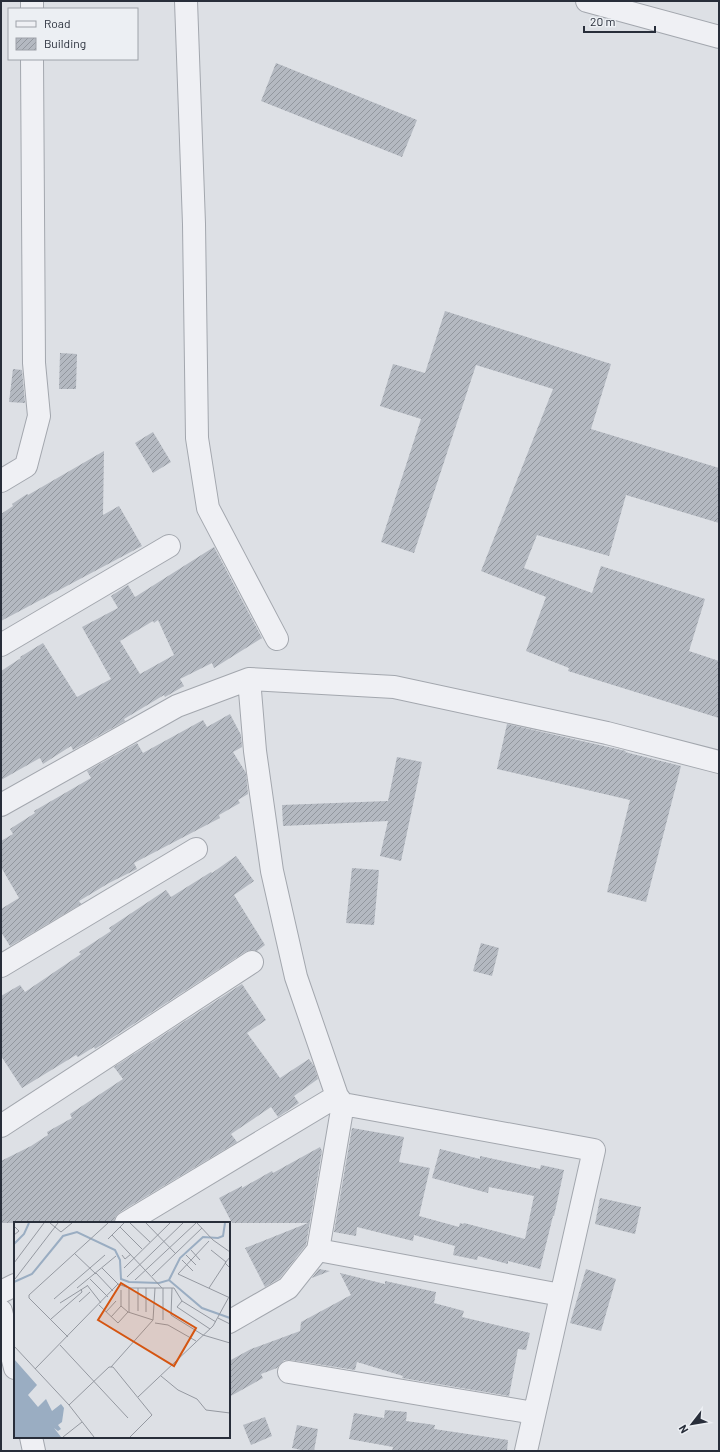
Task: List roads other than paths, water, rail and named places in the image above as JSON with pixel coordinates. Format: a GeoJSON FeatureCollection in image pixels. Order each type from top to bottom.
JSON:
{"type":"FeatureCollection","features":[{"type":"Feature","properties":{"kind":"street"},"geometry":{"type":"LineString","coordinates":[[186,1],[194,224],[197,438],[208,508],[277,639]]}},
{"type":"Feature","properties":{"kind":"street"},"geometry":{"type":"LineString","coordinates":[[587,1],[719,37]]}},
{"type":"Feature","properties":{"kind":"street"},"geometry":{"type":"LineString","coordinates":[[1,481],[26,466],[39,416],[34,362],[32,60]]}},
{"type":"Feature","properties":{"kind":"street"},"geometry":{"type":"LineString","coordinates":[[1,645],[169,546]]}},
{"type":"Feature","properties":{"kind":"street"},"geometry":{"type":"LineString","coordinates":[[1,805],[177,706],[249,679],[394,687],[607,733],[719,762]]}},
{"type":"Feature","properties":{"kind":"street"},"geometry":{"type":"LineString","coordinates":[[230,1322],[288,1288],[318,1250],[340,1100],[296,977],[272,871],[255,751],[249,679]]}},
{"type":"Feature","properties":{"kind":"street"},"geometry":{"type":"LineString","coordinates":[[1,966],[196,849]]}},
{"type":"Feature","properties":{"kind":"street"},"geometry":{"type":"LineString","coordinates":[[1,1126],[252,962]]}},
{"type":"Feature","properties":{"kind":"street"},"geometry":{"type":"LineString","coordinates":[[128,1222],[340,1100],[594,1150],[526,1451]]}},
{"type":"Feature","properties":{"kind":"street"},"geometry":{"type":"LineString","coordinates":[[318,1250],[561,1295]]}},
{"type":"Feature","properties":{"kind":"street"},"geometry":{"type":"LineString","coordinates":[[1,1292],[14,1286]]}},
{"type":"Feature","properties":{"kind":"street"},"geometry":{"type":"LineString","coordinates":[[1,1311],[14,1364]]}},
{"type":"Feature","properties":{"kind":"street"},"geometry":{"type":"LineString","coordinates":[[288,1372],[534,1414]]}},
{"type":"Feature","properties":{"kind":"street"},"geometry":{"type":"LineString","coordinates":[[31,1438],[34,1451]]}}]}
